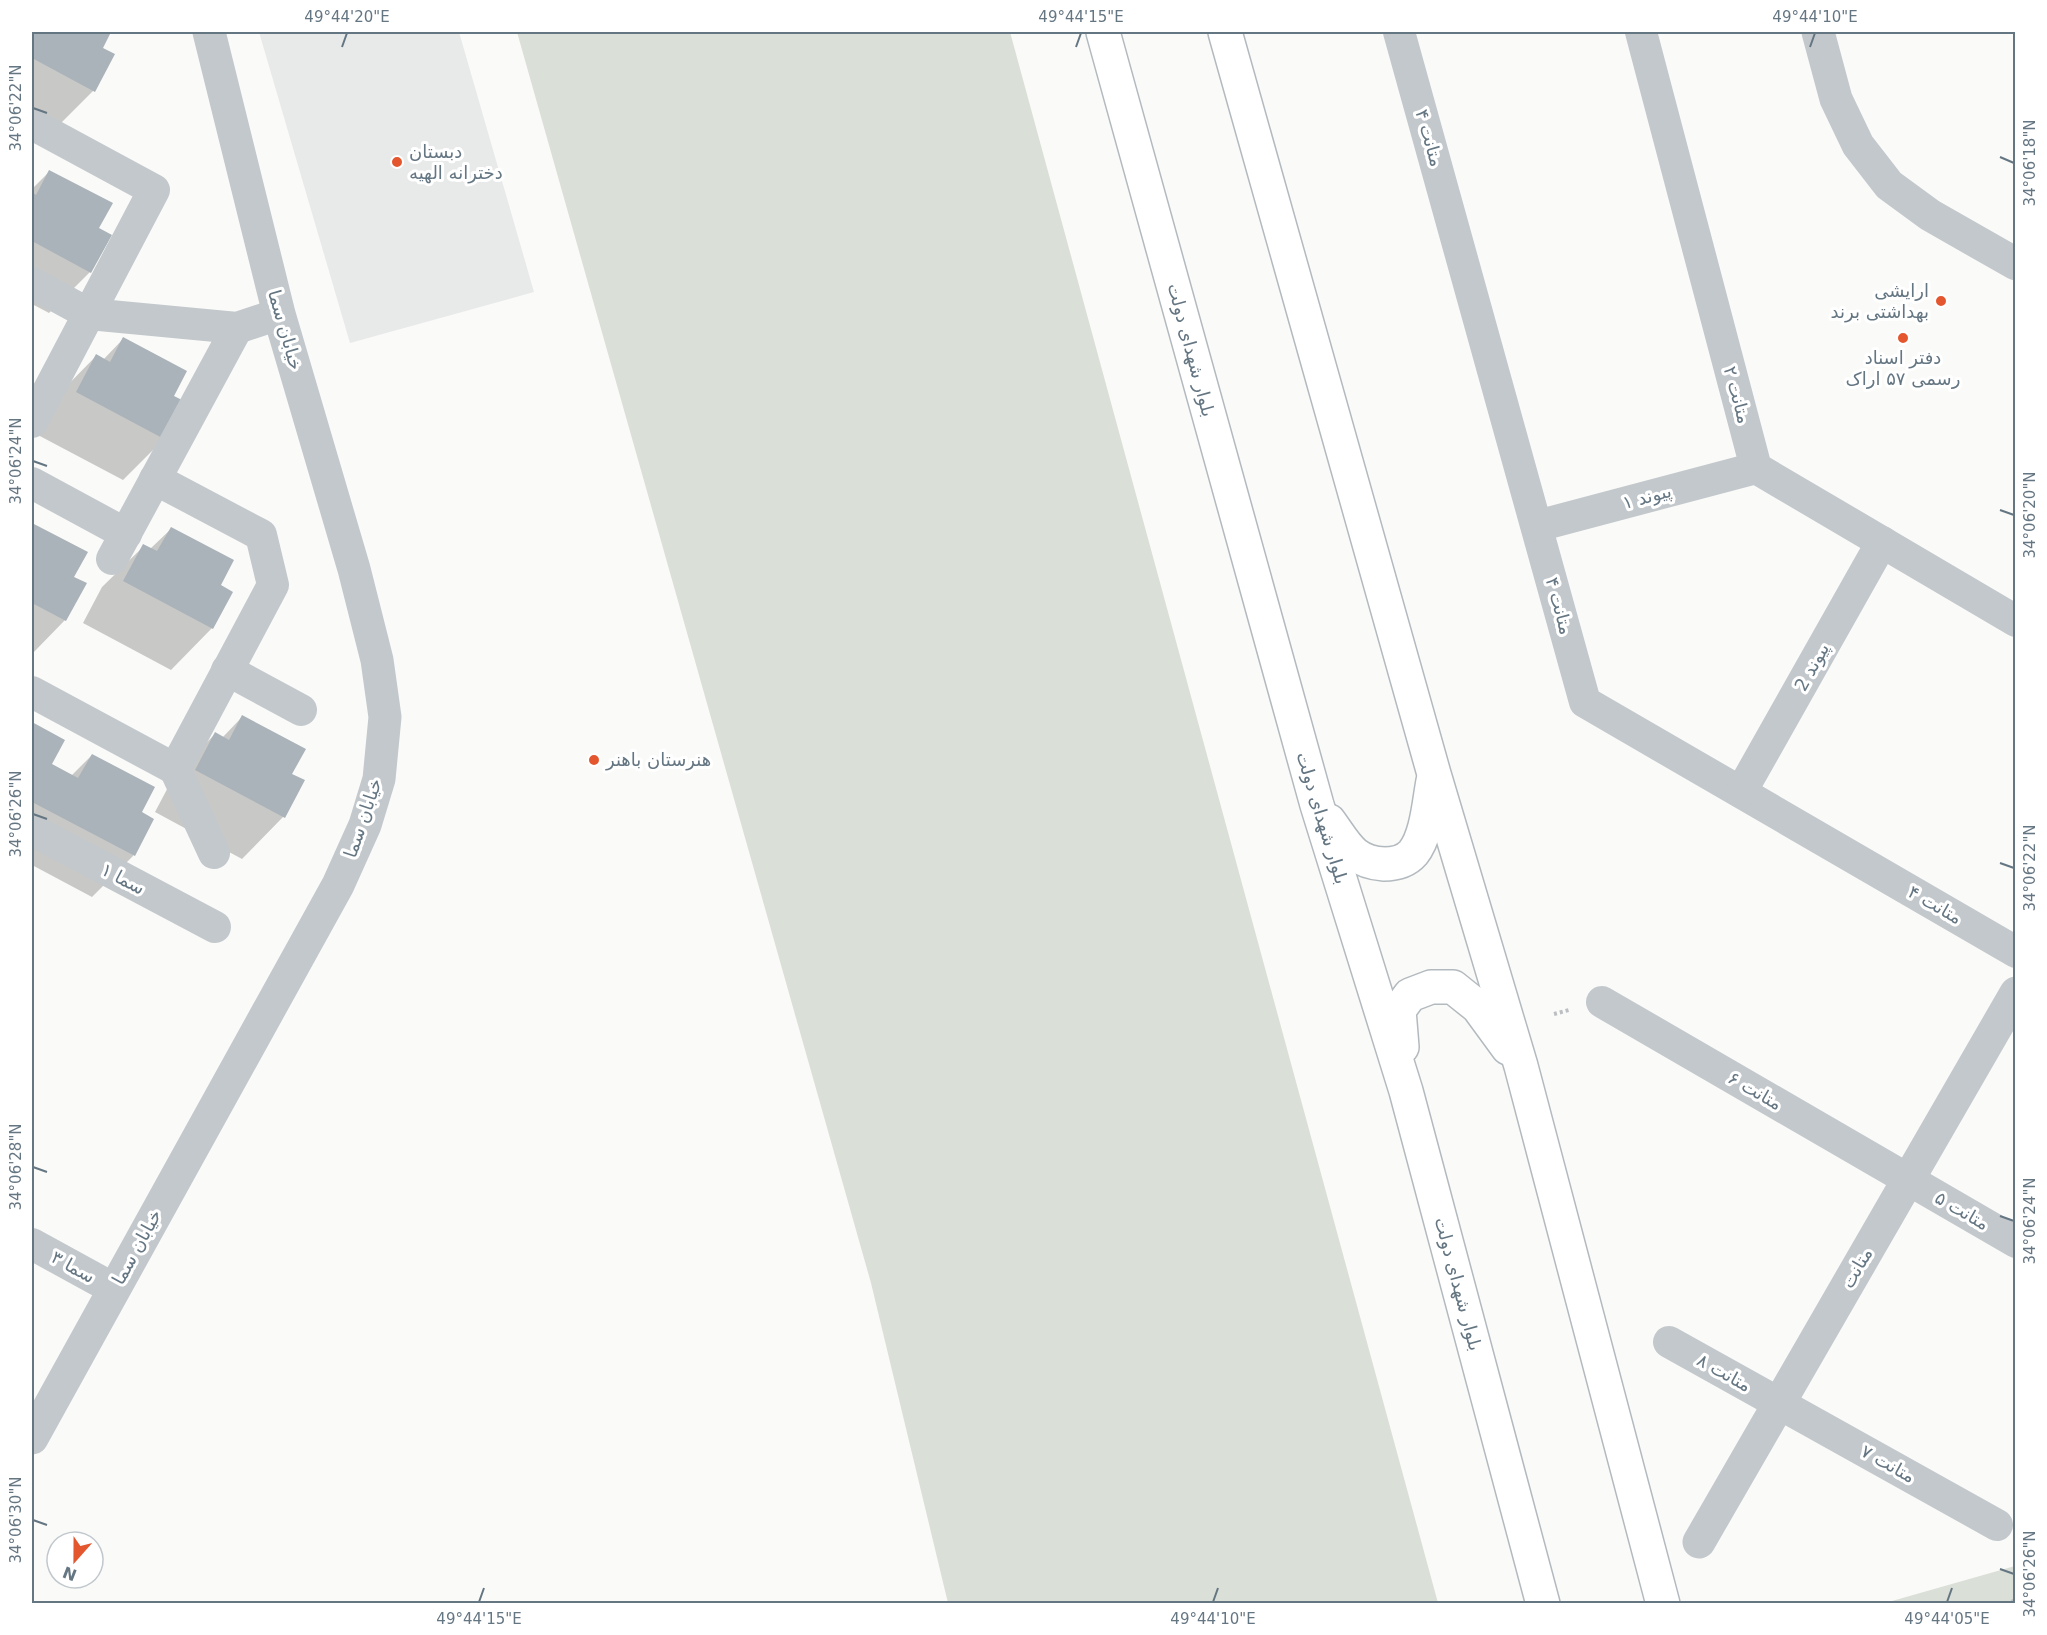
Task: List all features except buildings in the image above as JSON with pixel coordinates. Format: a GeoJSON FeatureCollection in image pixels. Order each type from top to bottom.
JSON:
{"type":"FeatureCollection","features":[{"type":"Feature","properties":{"kind":"main road","name":"بلوار شهدای دولت"},"geometry":{"type":"LineString","coordinates":[[1103,32],[1317,805],[1406,1090],[1544,1604]]}},
{"type":"Feature","properties":{"kind":"main road"},"geometry":{"type":"LineString","coordinates":[[1225,32],[1434,774],[1521,1066],[1663,1604]]}},
{"type":"Feature","properties":{"kind":"main road"},"geometry":{"type":"LineString","coordinates":[[1317,805],[1351,851],[1368,863],[1396,864],[1413,853],[1424,830],[1434,774]]}},
{"type":"Feature","properties":{"kind":"main road"},"geometry":{"type":"LineString","coordinates":[[1406,1090],[1399,1010],[1410,995],[1431,987],[1452,987],[1478,1007],[1521,1066]]}},
{"type":"Feature","properties":{"kind":"street","name":"خیابان سما"},"geometry":{"type":"LineString","coordinates":[[32,1438],[338,885],[365,825],[379,779],[385,717],[377,660],[354,569],[279,314],[209,32]]}},
{"type":"Feature","properties":{"kind":"street","name":"متانت ۴"},"geometry":{"type":"LineString","coordinates":[[1399,32],[1585,702],[2016,952]]}},
{"type":"Feature","properties":{"kind":"street","name":"متانت ۲"},"geometry":{"type":"LineString","coordinates":[[1641,32],[1756,468]]}},
{"type":"Feature","properties":{"kind":"street"},"geometry":{"type":"LineString","coordinates":[[1818,32],[1836,99],[1858,145],[1889,185],[1930,215],[2016,264]]}},
{"type":"Feature","properties":{"kind":"street"},"geometry":{"type":"LineString","coordinates":[[32,124],[154,190],[32,422]]}},
{"type":"Feature","properties":{"kind":"street"},"geometry":{"type":"LineString","coordinates":[[32,283],[89,314],[237,328],[279,314]]}},
{"type":"Feature","properties":{"kind":"street"},"geometry":{"type":"LineString","coordinates":[[32,483],[119,547],[237,328]]}},
{"type":"Feature","properties":{"kind":"street"},"geometry":{"type":"LineString","coordinates":[[1756,468],[2016,621]]}},
{"type":"Feature","properties":{"kind":"street","name":"پیوند ۱"},"geometry":{"type":"LineString","coordinates":[[1537,526],[1756,468]]}},
{"type":"Feature","properties":{"kind":"street"},"geometry":{"type":"LineString","coordinates":[[155,479],[261,535],[273,585],[175,769]]}},
{"type":"Feature","properties":{"kind":"street","name":"پیوند 2"},"geometry":{"type":"LineString","coordinates":[[1741,792],[1882,542]]}},
{"type":"Feature","properties":{"kind":"street"},"geometry":{"type":"LineString","coordinates":[[227,670],[301,710]]}},
{"type":"Feature","properties":{"kind":"street"},"geometry":{"type":"LineString","coordinates":[[32,692],[175,769],[214,853]]}},
{"type":"Feature","properties":{"kind":"street","name":"سما ۱"},"geometry":{"type":"LineString","coordinates":[[32,830],[215,927]]}},
{"type":"Feature","properties":{"kind":"street","name":"متانت"},"geometry":{"type":"LineString","coordinates":[[1699,1542],[2016,993]]}},
{"type":"Feature","properties":{"kind":"street","name":"متانت ۶"},"geometry":{"type":"LineString","coordinates":[[1602,1002],[1908,1180]]}},
{"type":"Feature","properties":{"kind":"street","name":"متانت ۵"},"geometry":{"type":"LineString","coordinates":[[1908,1180],[2016,1242]]}},
{"type":"Feature","properties":{"kind":"street","name":"سما ۳"},"geometry":{"type":"LineString","coordinates":[[32,1244],[114,1289]]}},
{"type":"Feature","properties":{"kind":"street","name":"متانت ۸"},"geometry":{"type":"LineString","coordinates":[[1669,1342],[1779,1404]]}},
{"type":"Feature","properties":{"kind":"street","name":"متانت ۷"},"geometry":{"type":"LineString","coordinates":[[1779,1404],[1997,1525]]}},
{"type":"Feature","properties":{"kind":"path"},"geometry":{"type":"LineString","coordinates":[[2006,1604],[2016,1600]]}},
{"type":"Feature","properties":{"kind":"shaded area","name":"دبستان دخترانه الهیه"},"geometry":{"type":"Polygon","coordinates":[[[259,32],[459,32],[534,292],[350,343],[259,32]]]}},
{"type":"Feature","properties":{"kind":"shaded area"},"geometry":{"type":"Polygon","coordinates":[[[517,32],[1010,32],[1438,1603],[948,1603],[871,1283],[517,32]]]}},
{"type":"Feature","properties":{"kind":"shaded area"},"geometry":{"type":"Polygon","coordinates":[[[2015,1566],[2015,1603],[1885,1603],[2015,1566]]]}},
{"type":"Feature","properties":{"kind":"place","name":"دبستان دخترانه الهیه"},"geometry":{"type":"Point","coordinates":[397,162]}},
{"type":"Feature","properties":{"kind":"place","name":"ارایشی بهداشتی برند"},"geometry":{"type":"Point","coordinates":[1941,301]}},
{"type":"Feature","properties":{"kind":"place","name":"دفتر اسناد رسمی ۵۷ اراک"},"geometry":{"type":"Point","coordinates":[1903,338]}},
{"type":"Feature","properties":{"kind":"place","name":"هنرستان باهنر"},"geometry":{"type":"Point","coordinates":[594,760]}}]}
